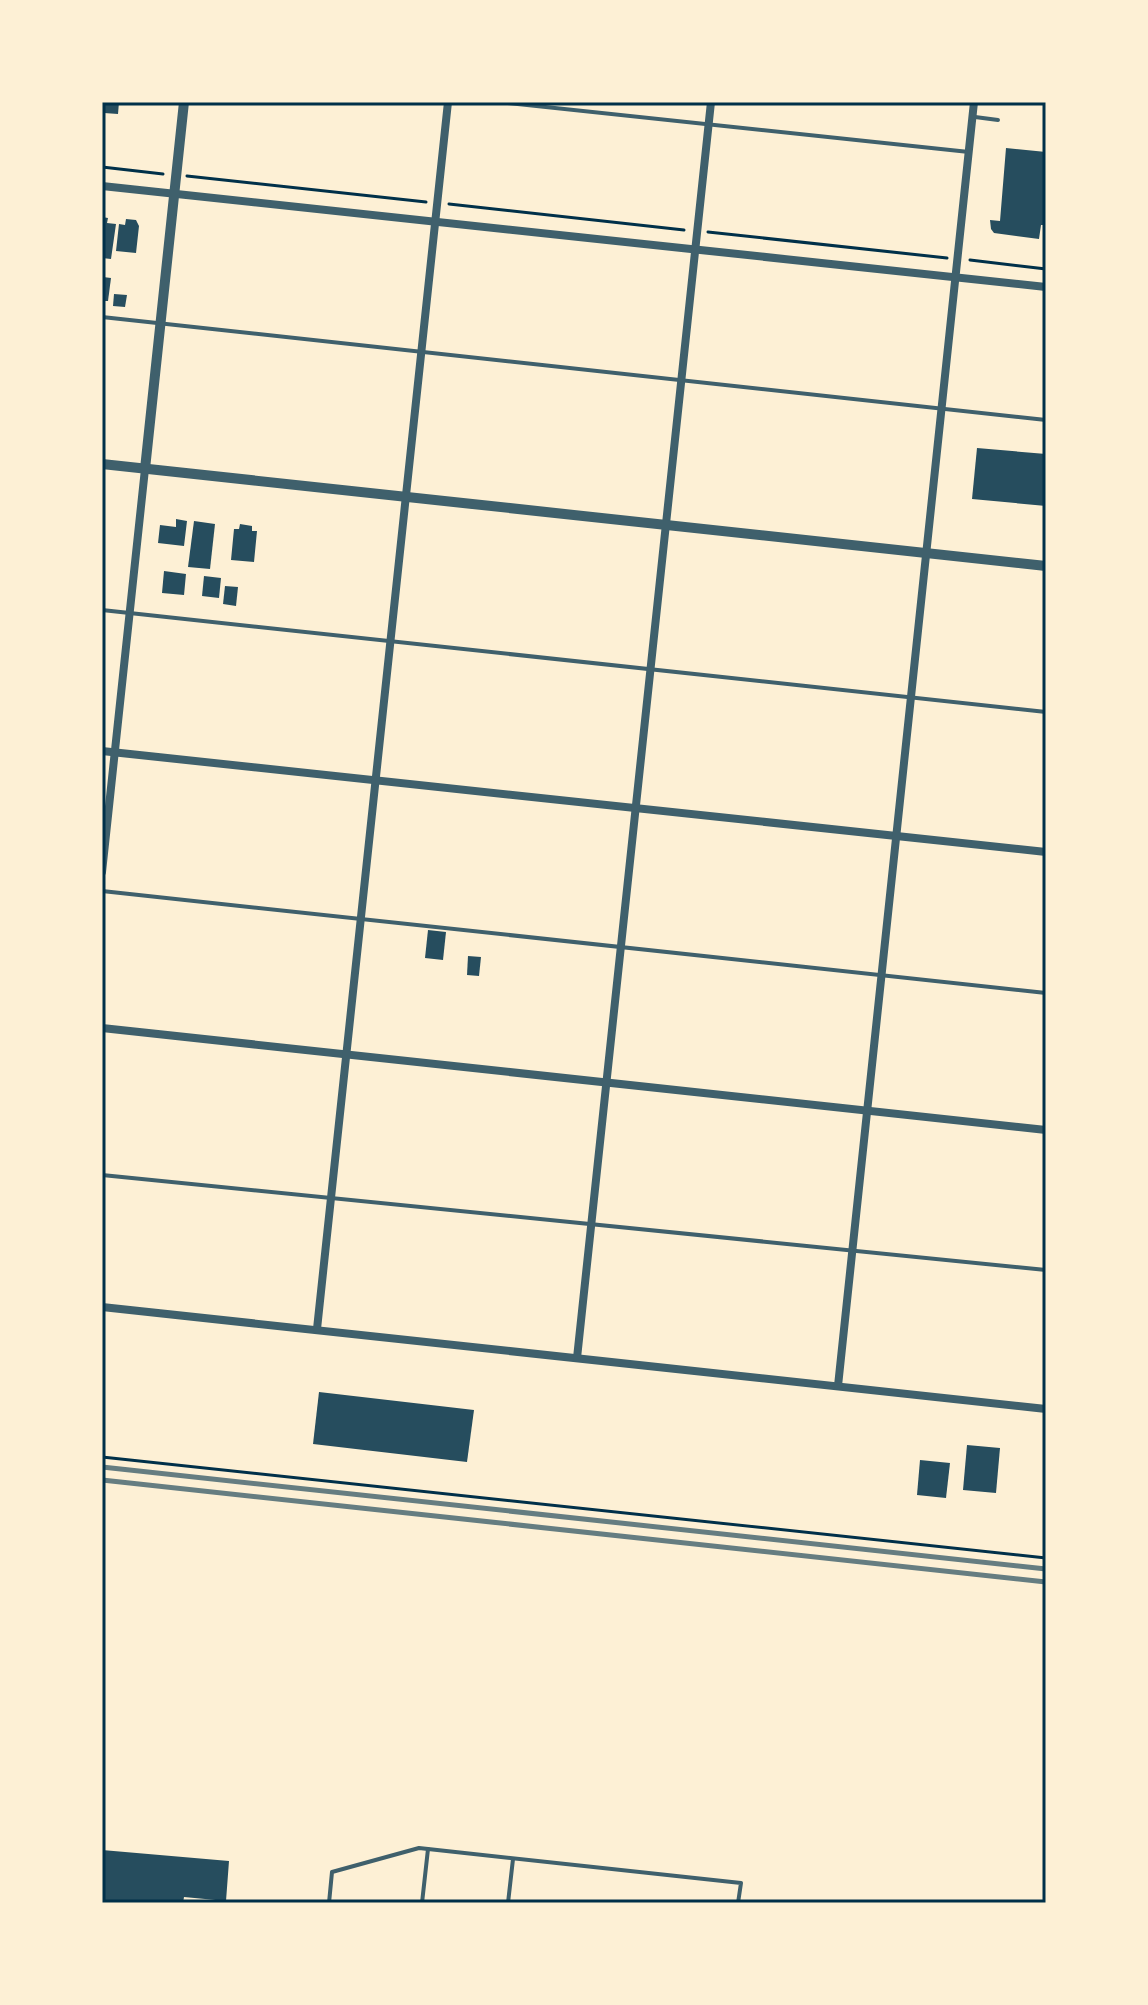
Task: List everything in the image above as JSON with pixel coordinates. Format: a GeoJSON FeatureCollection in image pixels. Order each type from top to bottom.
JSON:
{"type":"FeatureCollection","features":[{"type":"Feature","properties":{"kind":"street"},"geometry":{"type":"LineString","coordinates":[[102,872],[184,102]]}},
{"type":"Feature","properties":{"kind":"street"},"geometry":{"type":"LineString","coordinates":[[317,1329],[448,102]]}},
{"type":"Feature","properties":{"kind":"street"},"geometry":{"type":"LineString","coordinates":[[577,1358],[711,102]]}},
{"type":"Feature","properties":{"kind":"street"},"geometry":{"type":"LineString","coordinates":[[838,1386],[974,102]]}},
{"type":"Feature","properties":{"kind":"street"},"geometry":{"type":"LineString","coordinates":[[102,186],[1046,287]]}},
{"type":"Feature","properties":{"kind":"street"},"geometry":{"type":"LineString","coordinates":[[102,464],[1046,566]]}},
{"type":"Feature","properties":{"kind":"street"},"geometry":{"type":"LineString","coordinates":[[102,751],[1046,852]]}},
{"type":"Feature","properties":{"kind":"street"},"geometry":{"type":"LineString","coordinates":[[102,1028],[1046,1130]]}},
{"type":"Feature","properties":{"kind":"street"},"geometry":{"type":"LineString","coordinates":[[102,1307],[1046,1409]]}},
{"type":"Feature","properties":{"kind":"lane"},"geometry":{"type":"LineString","coordinates":[[499,102],[969,152]]}},
{"type":"Feature","properties":{"kind":"lane"},"geometry":{"type":"LineString","coordinates":[[972,117],[998,120]]}},
{"type":"Feature","properties":{"kind":"lane"},"geometry":{"type":"LineString","coordinates":[[102,317],[1046,420]]}},
{"type":"Feature","properties":{"kind":"lane"},"geometry":{"type":"LineString","coordinates":[[102,610],[1046,712]]}},
{"type":"Feature","properties":{"kind":"lane"},"geometry":{"type":"LineString","coordinates":[[102,891],[1046,993]]}},
{"type":"Feature","properties":{"kind":"lane"},"geometry":{"type":"LineString","coordinates":[[102,1175],[1046,1270]]}},
{"type":"Feature","properties":{"kind":"lane"},"geometry":{"type":"LineString","coordinates":[[329,1903],[332,1872],[419,1848],[741,1883],[738,1903]]}},
{"type":"Feature","properties":{"kind":"lane"},"geometry":{"type":"LineString","coordinates":[[422,1903],[428,1849]]}},
{"type":"Feature","properties":{"kind":"lane"},"geometry":{"type":"LineString","coordinates":[[508,1903],[513,1859]]}},
{"type":"Feature","properties":{"kind":"path"},"geometry":{"type":"LineString","coordinates":[[102,167],[1046,269]]}},
{"type":"Feature","properties":{"kind":"path"},"geometry":{"type":"LineString","coordinates":[[102,1457],[1046,1558]]}},
{"type":"Feature","properties":{"kind":"building"},"geometry":{"type":"Polygon","coordinates":[[[105,102],[119,102],[118,114],[104,113],[105,102]]]}},
{"type":"Feature","properties":{"kind":"building"},"geometry":{"type":"Polygon","coordinates":[[[1006,148],[1046,152],[1046,225],[1041,225],[1039,239],[994,233],[991,229],[990,220],[1000,221],[1006,148]]]}},
{"type":"Feature","properties":{"kind":"building"},"geometry":{"type":"Polygon","coordinates":[[[102,217],[108,218],[107,223],[116,224],[111,259],[102,258],[102,217]]]}},
{"type":"Feature","properties":{"kind":"building"},"geometry":{"type":"Polygon","coordinates":[[[126,219],[136,220],[139,226],[136,253],[116,251],[119,224],[125,225],[126,219]]]}},
{"type":"Feature","properties":{"kind":"building"},"geometry":{"type":"Polygon","coordinates":[[[103,277],[111,278],[108,301],[102,301],[103,277]]]}},
{"type":"Feature","properties":{"kind":"building"},"geometry":{"type":"Polygon","coordinates":[[[114,294],[127,295],[125,307],[113,306],[114,294]]]}},
{"type":"Feature","properties":{"kind":"building"},"geometry":{"type":"Polygon","coordinates":[[[977,448],[1046,454],[1046,506],[972,499],[977,448]]]}},
{"type":"Feature","properties":{"kind":"building"},"geometry":{"type":"Polygon","coordinates":[[[176,519],[187,521],[184,546],[158,543],[160,525],[176,527],[176,519]]]}},
{"type":"Feature","properties":{"kind":"building"},"geometry":{"type":"Polygon","coordinates":[[[194,521],[215,524],[210,569],[188,567],[194,521]]]}},
{"type":"Feature","properties":{"kind":"building"},"geometry":{"type":"Polygon","coordinates":[[[240,524],[252,526],[252,531],[257,531],[254,562],[231,560],[234,529],[239,529],[240,524]]]}},
{"type":"Feature","properties":{"kind":"building"},"geometry":{"type":"Polygon","coordinates":[[[164,571],[186,574],[184,595],[162,593],[164,571]]]}},
{"type":"Feature","properties":{"kind":"building"},"geometry":{"type":"Polygon","coordinates":[[[204,576],[221,578],[219,598],[202,596],[204,576]]]}},
{"type":"Feature","properties":{"kind":"building"},"geometry":{"type":"Polygon","coordinates":[[[225,586],[238,587],[236,606],[223,604],[225,586]]]}},
{"type":"Feature","properties":{"kind":"building"},"geometry":{"type":"Polygon","coordinates":[[[428,930],[446,932],[443,960],[425,958],[428,930]]]}},
{"type":"Feature","properties":{"kind":"building"},"geometry":{"type":"Polygon","coordinates":[[[468,956],[481,957],[479,976],[467,975],[468,956]]]}},
{"type":"Feature","properties":{"kind":"building"},"geometry":{"type":"Polygon","coordinates":[[[319,1392],[474,1410],[467,1462],[313,1444],[319,1392]]]}},
{"type":"Feature","properties":{"kind":"building"},"geometry":{"type":"Polygon","coordinates":[[[967,1445],[1000,1448],[996,1493],[963,1490],[967,1445]]]}},
{"type":"Feature","properties":{"kind":"building"},"geometry":{"type":"Polygon","coordinates":[[[920,1460],[950,1463],[946,1498],[917,1495],[920,1460]]]}},
{"type":"Feature","properties":{"kind":"building"},"geometry":{"type":"Polygon","coordinates":[[[102,1850],[229,1861],[226,1901],[184,1897],[183,1903],[102,1903],[102,1850]]]}},
{"type":"Feature","properties":{"kind":"railway"},"geometry":{"type":"LineString","coordinates":[[102,1467],[1046,1569]]}},
{"type":"Feature","properties":{"kind":"railway"},"geometry":{"type":"LineString","coordinates":[[102,1480],[1046,1582]]}}]}
